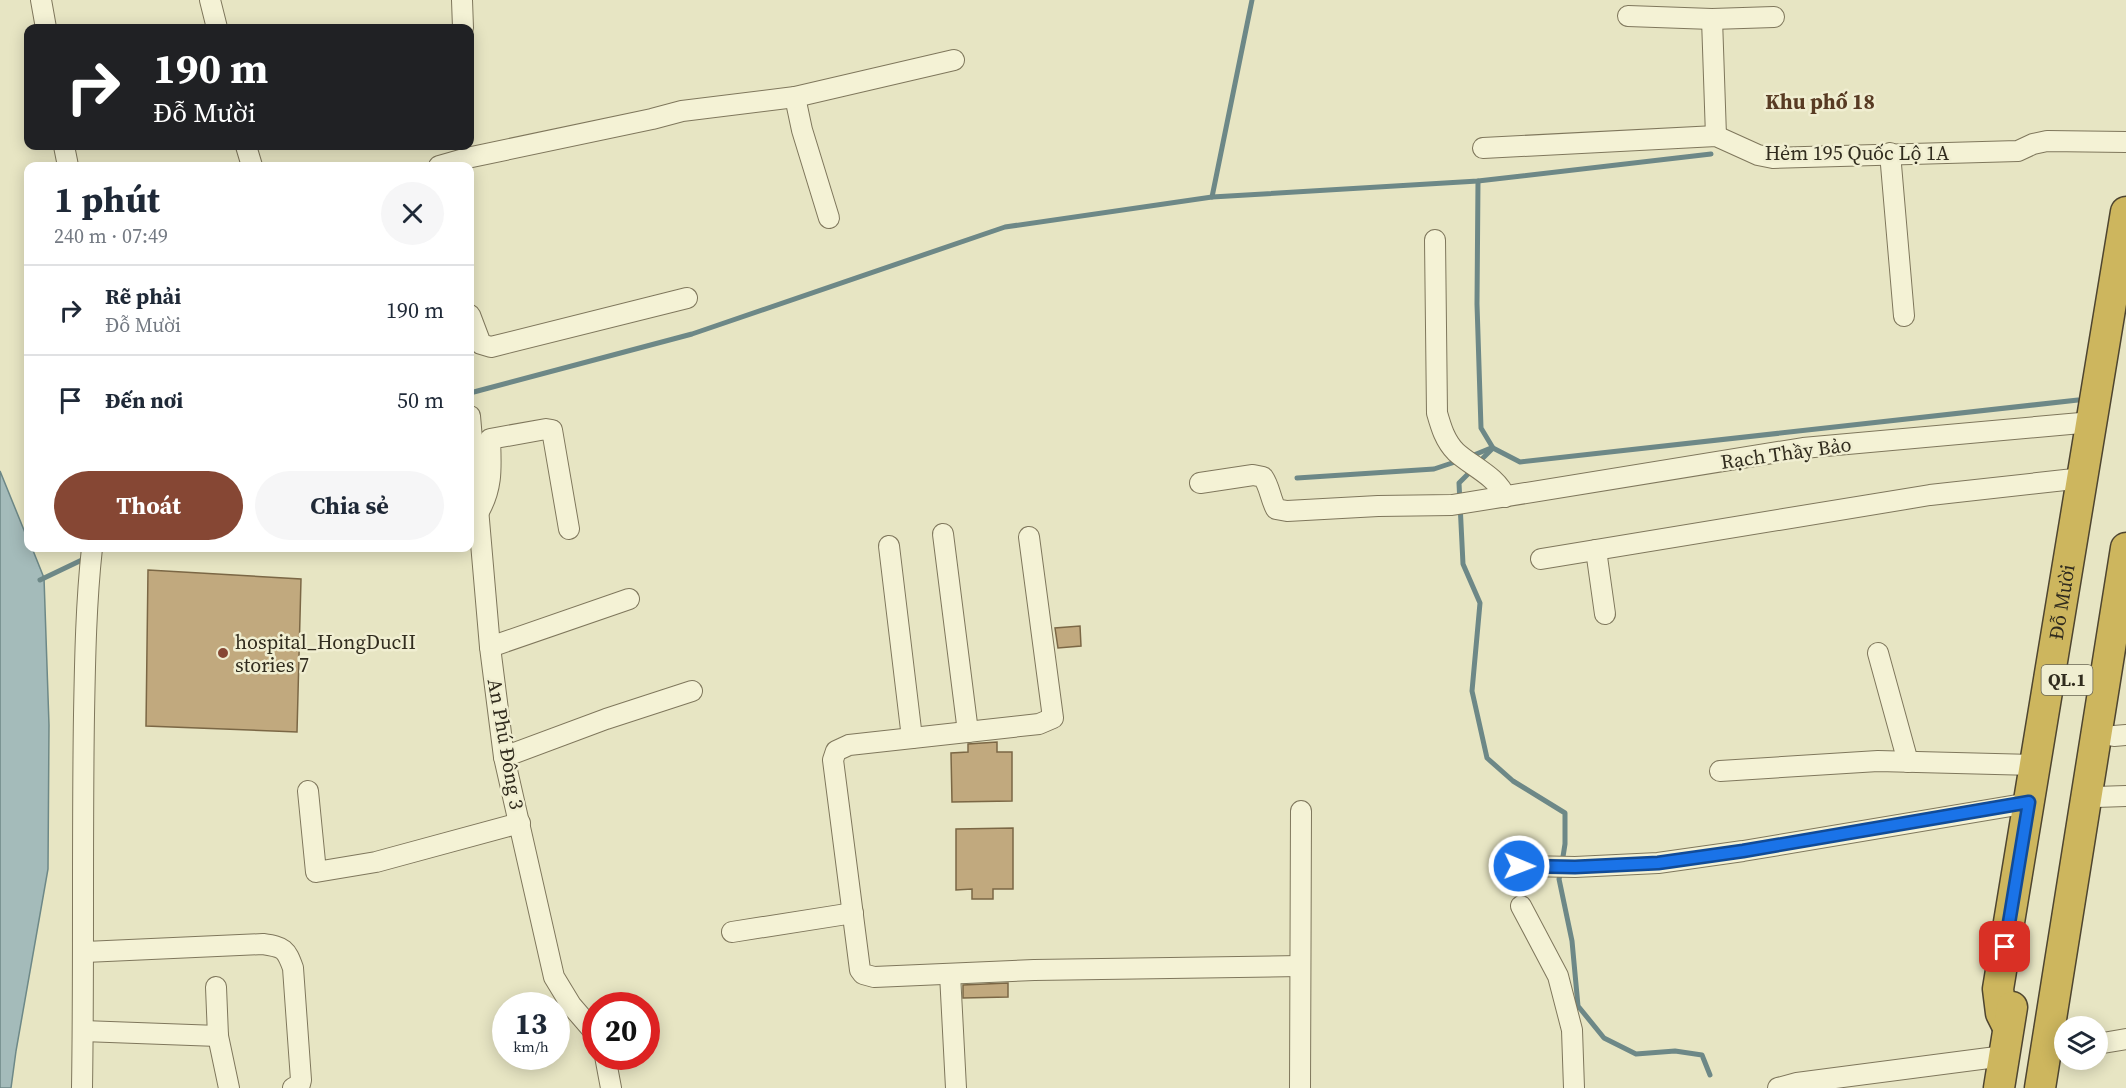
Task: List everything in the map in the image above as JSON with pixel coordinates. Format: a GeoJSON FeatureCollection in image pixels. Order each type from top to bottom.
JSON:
{"type":"FeatureCollection","features":[{"type":"Feature","properties":{"kind":"highway","name":"Đỗ Mười"},"geometry":{"type":"LineString","coordinates":[[2008,1027],[2001,1012],[1998,989],[2126,212]]}},
{"type":"Feature","properties":{"kind":"highway","name":"Đỗ Mười"},"geometry":{"type":"LineString","coordinates":[[1999,1088],[2126,333]]}},
{"type":"Feature","properties":{"kind":"highway","name":"QL.1"},"geometry":{"type":"LineString","coordinates":[[2049,1069],[2126,548]]}},
{"type":"Feature","properties":{"kind":"highway","name":"QL.1"},"geometry":{"type":"LineString","coordinates":[[2089,807],[2106,779],[2120,735],[2126,663]]}},
{"type":"Feature","properties":{"kind":"highway"},"geometry":{"type":"LineString","coordinates":[[2004,1056],[2049,1069]]}},
{"type":"Feature","properties":{"kind":"street"},"geometry":{"type":"LineString","coordinates":[[41,0],[45,24]]}},
{"type":"Feature","properties":{"kind":"street"},"geometry":{"type":"LineString","coordinates":[[210,0],[216,24]]}},
{"type":"Feature","properties":{"kind":"street"},"geometry":{"type":"LineString","coordinates":[[462,0],[463,24]]}},
{"type":"Feature","properties":{"kind":"street"},"geometry":{"type":"LineString","coordinates":[[1628,16],[1712,19],[1774,17]]}},
{"type":"Feature","properties":{"kind":"street"},"geometry":{"type":"LineString","coordinates":[[1712,19],[1716,136]]}},
{"type":"Feature","properties":{"kind":"street"},"geometry":{"type":"LineString","coordinates":[[451,162],[682,111],[795,97],[954,60]]}},
{"type":"Feature","properties":{"kind":"street"},"geometry":{"type":"LineString","coordinates":[[795,97],[802,130],[829,218]]}},
{"type":"Feature","properties":{"kind":"street","name":"Hẻm 195 Quốc Lộ 1A"},"geometry":{"type":"LineString","coordinates":[[1483,148],[1716,136],[1758,155],[1773,158],[2018,151],[2047,141],[2126,142]]}},
{"type":"Feature","properties":{"kind":"street"},"geometry":{"type":"LineString","coordinates":[[1890,153],[1904,316]]}},
{"type":"Feature","properties":{"kind":"street"},"geometry":{"type":"LineString","coordinates":[[1435,240],[1437,413],[1443,433],[1456,452],[1498,485],[1505,497]]}},
{"type":"Feature","properties":{"kind":"street"},"geometry":{"type":"LineString","coordinates":[[474,326],[481,344],[491,346],[687,297]]}},
{"type":"Feature","properties":{"kind":"street","name":"Rạch Thầy Bảo"},"geometry":{"type":"LineString","coordinates":[[1200,483],[1253,475],[1263,477],[1269,485],[1271,499],[1276,509],[1287,511],[1452,505],[1803,448],[2092,422]]}},
{"type":"Feature","properties":{"kind":"street"},"geometry":{"type":"LineString","coordinates":[[477,513],[490,488],[490,439],[546,429],[552,430],[569,529]]}},
{"type":"Feature","properties":{"kind":"street","name":"An Phú Đông 3"},"geometry":{"type":"LineString","coordinates":[[474,467],[490,647],[504,757],[554,977],[571,1005],[582,1018]]}},
{"type":"Feature","properties":{"kind":"street"},"geometry":{"type":"LineString","coordinates":[[1541,559],[1930,495],[2083,478]]}},
{"type":"Feature","properties":{"kind":"street"},"geometry":{"type":"LineString","coordinates":[[943,534],[968,732]]}},
{"type":"Feature","properties":{"kind":"street"},"geometry":{"type":"LineString","coordinates":[[1029,537],[1053,718],[1039,724],[849,745],[836,751],[833,760],[860,970],[863,974],[874,977],[1034,970],[1300,966]]}},
{"type":"Feature","properties":{"kind":"street"},"geometry":{"type":"LineString","coordinates":[[889,546],[912,738]]}},
{"type":"Feature","properties":{"kind":"street"},"geometry":{"type":"LineString","coordinates":[[1596,550],[1605,614]]}},
{"type":"Feature","properties":{"kind":"street"},"geometry":{"type":"LineString","coordinates":[[82,1088],[84,952],[82,838],[87,591],[92,552]]}},
{"type":"Feature","properties":{"kind":"street"},"geometry":{"type":"LineString","coordinates":[[490,647],[629,599]]}},
{"type":"Feature","properties":{"kind":"street"},"geometry":{"type":"LineString","coordinates":[[1878,653],[1908,762]]}},
{"type":"Feature","properties":{"kind":"street"},"geometry":{"type":"LineString","coordinates":[[504,757],[606,719],[692,691]]}},
{"type":"Feature","properties":{"kind":"street"},"geometry":{"type":"LineString","coordinates":[[1720,771],[1878,761],[2036,765]]}},
{"type":"Feature","properties":{"kind":"street"},"geometry":{"type":"LineString","coordinates":[[308,791],[316,872],[376,862],[520,823]]}},
{"type":"Feature","properties":{"kind":"street"},"geometry":{"type":"LineString","coordinates":[[2089,807],[2126,796]]}},
{"type":"Feature","properties":{"kind":"street"},"geometry":{"type":"LineString","coordinates":[[1519,866],[1575,867],[1658,863],[2029,802]]}},
{"type":"Feature","properties":{"kind":"street"},"geometry":{"type":"LineString","coordinates":[[1300,1088],[1301,812]]}},
{"type":"Feature","properties":{"kind":"street"},"geometry":{"type":"LineString","coordinates":[[1521,906],[1558,976],[1572,1030],[1574,1088]]}},
{"type":"Feature","properties":{"kind":"street"},"geometry":{"type":"LineString","coordinates":[[732,932],[853,913]]}},
{"type":"Feature","properties":{"kind":"street"},"geometry":{"type":"LineString","coordinates":[[84,952],[264,944],[279,946],[287,953],[293,968],[301,1080],[300,1084],[293,1088]]}},
{"type":"Feature","properties":{"kind":"street"},"geometry":{"type":"LineString","coordinates":[[950,974],[956,1088]]}},
{"type":"Feature","properties":{"kind":"street"},"geometry":{"type":"LineString","coordinates":[[216,987],[218,1036],[229,1088]]}},
{"type":"Feature","properties":{"kind":"street"},"geometry":{"type":"LineString","coordinates":[[83,1031],[218,1036]]}},
{"type":"Feature","properties":{"kind":"street"},"geometry":{"type":"LineString","coordinates":[[2108,1042],[2126,1039]]}},
{"type":"Feature","properties":{"kind":"street"},"geometry":{"type":"LineString","coordinates":[[1778,1088],[2004,1056]]}},
{"type":"Feature","properties":{"kind":"street"},"geometry":{"type":"LineString","coordinates":[[608,1070],[611,1088]]}},
{"type":"Feature","properties":{"kind":"water"},"geometry":{"type":"Polygon","coordinates":[[[0,471],[24,530],[24,552],[34,552],[44,578],[49,725],[48,869],[11,1088],[0,1088],[0,471]]]}},
{"type":"Feature","properties":{"kind":"building","name":"hospital_HongDucII stories 7"},"geometry":{"type":"Polygon","coordinates":[[[148,570],[301,579],[297,732],[146,726],[148,570]]]}},
{"type":"Feature","properties":{"kind":"building"},"geometry":{"type":"Polygon","coordinates":[[[1080,626],[1081,646],[1058,648],[1055,628],[1080,626]]]}},
{"type":"Feature","properties":{"kind":"building"},"geometry":{"type":"Polygon","coordinates":[[[997,742],[997,752],[1012,752],[1012,801],[952,802],[951,753],[968,752],[968,744],[997,742]]]}},
{"type":"Feature","properties":{"kind":"building"},"geometry":{"type":"Polygon","coordinates":[[[1013,828],[1013,889],[993,889],[993,899],[972,899],[972,889],[956,890],[956,829],[1013,828]]]}},
{"type":"Feature","properties":{"kind":"building"},"geometry":{"type":"Polygon","coordinates":[[[1008,983],[1008,997],[963,998],[963,985],[1008,983]]]}},
{"type":"Feature","properties":{"kind":"waterway"},"geometry":{"type":"LineString","coordinates":[[1212,197],[1252,0]]}},
{"type":"Feature","properties":{"kind":"waterway"},"geometry":{"type":"LineString","coordinates":[[474,392],[692,334],[1005,227],[1212,197],[1478,181],[1711,154]]}},
{"type":"Feature","properties":{"kind":"waterway"},"geometry":{"type":"LineString","coordinates":[[1478,181],[1477,304],[1481,428],[1493,448],[1520,462],[2078,400]]}},
{"type":"Feature","properties":{"kind":"waterway"},"geometry":{"type":"LineString","coordinates":[[1469,457],[1491,448]]}},
{"type":"Feature","properties":{"kind":"waterway"},"geometry":{"type":"LineString","coordinates":[[1478,463],[1493,448]]}},
{"type":"Feature","properties":{"kind":"waterway"},"geometry":{"type":"LineString","coordinates":[[1297,478],[1434,469],[1458,461]]}},
{"type":"Feature","properties":{"kind":"waterway"},"geometry":{"type":"LineString","coordinates":[[1472,470],[1459,483],[1463,564],[1480,603],[1472,691],[1487,758],[1513,781],[1565,813],[1565,844],[1562,863]]}},
{"type":"Feature","properties":{"kind":"waterway"},"geometry":{"type":"LineString","coordinates":[[40,580],[86,558]]}},
{"type":"Feature","properties":{"kind":"waterway"},"geometry":{"type":"LineString","coordinates":[[1561,872],[1559,879],[1572,941],[1578,1006],[1604,1038],[1636,1054],[1675,1051],[1702,1055],[1710,1075]]}},
{"type":"Feature","properties":{"kind":"place","name":"hospital_HongDucII stories 7"},"geometry":{"type":"Point","coordinates":[223,653]}},
{"type":"Feature","properties":{"kind":"district","name":"Khu phố 18"},"geometry":{"type":"Point","coordinates":[1820,102]}},
{"type":"Feature","properties":{"kind":"route"},"geometry":{"type":"LineString","coordinates":[[1519,866],[1575,867],[1658,863],[1743,851],[2029,802],[2005,947]]}}]}
